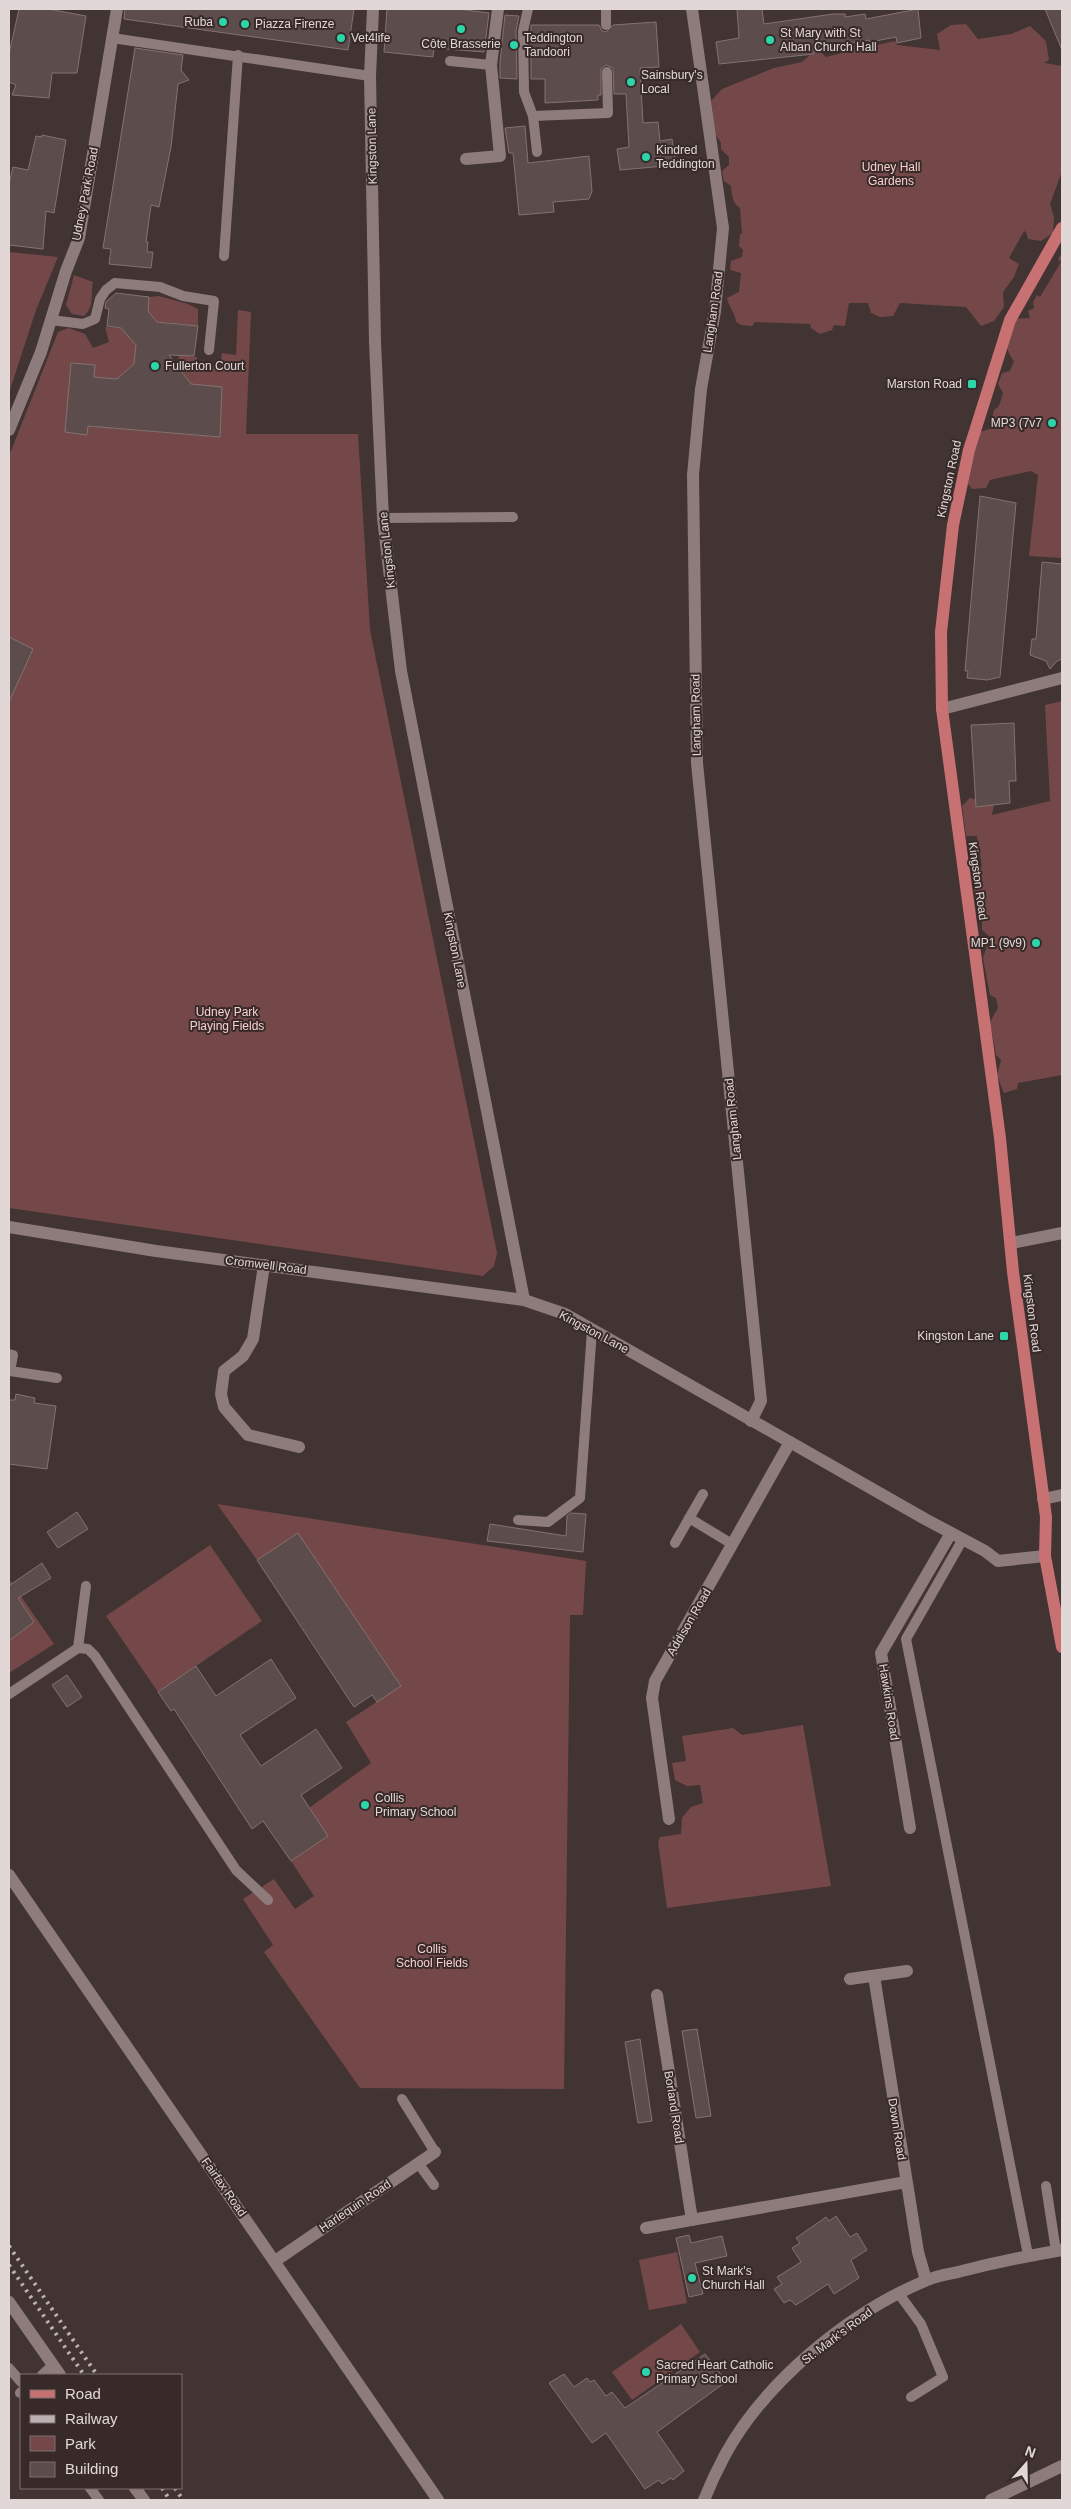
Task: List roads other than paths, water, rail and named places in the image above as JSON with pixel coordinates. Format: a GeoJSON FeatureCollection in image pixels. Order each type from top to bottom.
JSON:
{"type":"FeatureCollection","features":[{"type":"Feature","properties":{"kind":"main road","name":"Kingston Road"},"geometry":{"type":"LineString","coordinates":[[1062,228],[1010,320],[969,450],[953,525],[942,614],[942,709],[1000,1138],[1011,1243],[1046,1518],[1045,1556],[1062,1647]]}},
{"type":"Feature","properties":{"kind":"street","name":"Udney Park Road"},"geometry":{"type":"LineString","coordinates":[[9,430],[41,352],[66,271],[79,238],[117,9]]}},
{"type":"Feature","properties":{"kind":"street","name":"Kingston Lane"},"geometry":{"type":"LineString","coordinates":[[373,9],[370,76],[375,342],[383,518],[401,671],[524,1300],[565,1314],[751,1421],[985,1551],[998,1561],[1045,1556]]}},
{"type":"Feature","properties":{"kind":"street"},"geometry":{"type":"LineString","coordinates":[[466,159],[500,156],[491,65],[498,9]]}},
{"type":"Feature","properties":{"kind":"street","name":"Langham Road"},"geometry":{"type":"LineString","coordinates":[[692,9],[723,228],[715,312],[701,390],[693,475],[697,763],[761,1401],[751,1421]]}},
{"type":"Feature","properties":{"kind":"street"},"geometry":{"type":"LineString","coordinates":[[942,709],[1062,678]]}},
{"type":"Feature","properties":{"kind":"street","name":"Cromwell Road"},"geometry":{"type":"LineString","coordinates":[[9,1227],[161,1252],[524,1300]]}},
{"type":"Feature","properties":{"kind":"street"},"geometry":{"type":"LineString","coordinates":[[1011,1243],[1062,1233]]}},
{"type":"Feature","properties":{"kind":"street"},"geometry":{"type":"LineString","coordinates":[[264,1265],[253,1339],[243,1356],[224,1371],[221,1394],[224,1407],[248,1434],[299,1447]]}},
{"type":"Feature","properties":{"kind":"street","name":"Addison Road"},"geometry":{"type":"LineString","coordinates":[[669,1819],[652,1698],[655,1681],[790,1442]]}},
{"type":"Feature","properties":{"kind":"street"},"geometry":{"type":"LineString","coordinates":[[1042,1498],[1062,1495]]}},
{"type":"Feature","properties":{"kind":"street","name":"Hawkins Road"},"geometry":{"type":"LineString","coordinates":[[910,1828],[881,1653],[957,1536]]}},
{"type":"Feature","properties":{"kind":"street","name":"Fairfax Road"},"geometry":{"type":"LineString","coordinates":[[9,1875],[438,2500]]}},
{"type":"Feature","properties":{"kind":"street"},"geometry":{"type":"LineString","coordinates":[[850,1979],[907,1971]]}},
{"type":"Feature","properties":{"kind":"street","name":"Down Road"},"geometry":{"type":"LineString","coordinates":[[874,1976],[906,2182],[918,2252],[926,2280]]}},
{"type":"Feature","properties":{"kind":"street","name":"Borland Road"},"geometry":{"type":"LineString","coordinates":[[657,1995],[692,2220]]}},
{"type":"Feature","properties":{"kind":"street","name":"Harlequin Road"},"geometry":{"type":"LineString","coordinates":[[275,2261],[435,2152]]}},
{"type":"Feature","properties":{"kind":"street"},"geometry":{"type":"LineString","coordinates":[[646,2228],[906,2182]]}},
{"type":"Feature","properties":{"kind":"street","name":"St. Mark's Road"},"geometry":{"type":"LineString","coordinates":[[704,2500],[725,2455],[748,2420],[781,2382],[820,2346],[862,2314],[926,2280],[1028,2255],[1059,2250]]}},
{"type":"Feature","properties":{"kind":"street"},"geometry":{"type":"LineString","coordinates":[[9,2302],[57,2370]]}},
{"type":"Feature","properties":{"kind":"street"},"geometry":{"type":"LineString","coordinates":[[990,2500],[1062,2466]]}},
{"type":"Feature","properties":{"kind":"street"},"geometry":{"type":"LineString","coordinates":[[136,2489],[144,2500]]}},
{"type":"Feature","properties":{"kind":"lane"},"geometry":{"type":"LineString","coordinates":[[528,9],[524,31],[524,92],[533,116],[537,152]]}},
{"type":"Feature","properties":{"kind":"lane"},"geometry":{"type":"LineString","coordinates":[[606,9],[606,25]]}},
{"type":"Feature","properties":{"kind":"lane"},"geometry":{"type":"LineString","coordinates":[[112,38],[238,55],[370,76]]}},
{"type":"Feature","properties":{"kind":"lane"},"geometry":{"type":"LineString","coordinates":[[224,256],[238,55]]}},
{"type":"Feature","properties":{"kind":"lane"},"geometry":{"type":"LineString","coordinates":[[450,61],[491,65]]}},
{"type":"Feature","properties":{"kind":"lane"},"geometry":{"type":"LineString","coordinates":[[533,116],[608,113],[607,72]]}},
{"type":"Feature","properties":{"kind":"lane"},"geometry":{"type":"LineString","coordinates":[[51,320],[83,324],[95,319],[100,299],[106,290],[115,283],[160,287],[183,296],[214,301],[209,350]]}},
{"type":"Feature","properties":{"kind":"lane"},"geometry":{"type":"LineString","coordinates":[[383,518],[513,517]]}},
{"type":"Feature","properties":{"kind":"lane"},"geometry":{"type":"LineString","coordinates":[[518,1520],[548,1522],[580,1498],[592,1330]]}},
{"type":"Feature","properties":{"kind":"lane"},"geometry":{"type":"LineString","coordinates":[[9,1354],[13,1355],[10,1371],[57,1378]]}},
{"type":"Feature","properties":{"kind":"lane"},"geometry":{"type":"LineString","coordinates":[[675,1543],[703,1494]]}},
{"type":"Feature","properties":{"kind":"lane"},"geometry":{"type":"LineString","coordinates":[[689,1518],[732,1544]]}},
{"type":"Feature","properties":{"kind":"lane"},"geometry":{"type":"LineString","coordinates":[[957,1536],[906,1639],[1028,2255]]}},
{"type":"Feature","properties":{"kind":"lane"},"geometry":{"type":"LineString","coordinates":[[78,1648],[86,1586]]}},
{"type":"Feature","properties":{"kind":"lane"},"geometry":{"type":"LineString","coordinates":[[9,1694],[78,1648],[88,1649],[95,1656],[236,1870],[268,1900]]}},
{"type":"Feature","properties":{"kind":"lane"},"geometry":{"type":"LineString","coordinates":[[402,2098],[435,2152]]}},
{"type":"Feature","properties":{"kind":"lane"},"geometry":{"type":"LineString","coordinates":[[418,2163],[434,2185]]}},
{"type":"Feature","properties":{"kind":"lane"},"geometry":{"type":"LineString","coordinates":[[1046,2186],[1059,2250]]}},
{"type":"Feature","properties":{"kind":"lane"},"geometry":{"type":"LineString","coordinates":[[899,2294],[921,2324],[943,2377],[911,2397]]}},
{"type":"Feature","properties":{"kind":"lane"},"geometry":{"type":"LineString","coordinates":[[45,2374],[57,2370]]}},
{"type":"Feature","properties":{"kind":"lane"},"geometry":{"type":"LineString","coordinates":[[10,2372],[20,2387]]}},
{"type":"Feature","properties":{"kind":"lane"},"geometry":{"type":"LineString","coordinates":[[91,2489],[99,2500]]}},
{"type":"Feature","properties":{"kind":"railway"},"geometry":{"type":"LineString","coordinates":[[9,2246],[96,2374]]}},
{"type":"Feature","properties":{"kind":"railway"},"geometry":{"type":"LineString","coordinates":[[9,2265],[83,2374]]}},
{"type":"Feature","properties":{"kind":"railway"},"geometry":{"type":"LineString","coordinates":[[163,2489],[170,2500]]}},
{"type":"Feature","properties":{"kind":"railway"},"geometry":{"type":"LineString","coordinates":[[176,2489],[183,2500]]}},
{"type":"Feature","properties":{"kind":"place","name":"Ruba"},"geometry":{"type":"Point","coordinates":[223,22]}},
{"type":"Feature","properties":{"kind":"place","name":"Piazza Firenze"},"geometry":{"type":"Point","coordinates":[245,24]}},
{"type":"Feature","properties":{"kind":"place","name":"Côte Brasserie"},"geometry":{"type":"Point","coordinates":[461,29]}},
{"type":"Feature","properties":{"kind":"place","name":"Vet4life"},"geometry":{"type":"Point","coordinates":[341,38]}},
{"type":"Feature","properties":{"kind":"place","name":"St Mary with St Alban Church Hall"},"geometry":{"type":"Point","coordinates":[770,40]}},
{"type":"Feature","properties":{"kind":"place","name":"Teddington Tandoori"},"geometry":{"type":"Point","coordinates":[514,45]}},
{"type":"Feature","properties":{"kind":"place","name":"Sainsbury's Local"},"geometry":{"type":"Point","coordinates":[631,82]}},
{"type":"Feature","properties":{"kind":"place","name":"Kindred Teddington"},"geometry":{"type":"Point","coordinates":[646,157]}},
{"type":"Feature","properties":{"kind":"place","name":"Fullerton Court"},"geometry":{"type":"Point","coordinates":[155,366]}},
{"type":"Feature","properties":{"kind":"place","name":"Marston Road"},"geometry":{"type":"Point","coordinates":[972,384]}},
{"type":"Feature","properties":{"kind":"place","name":"MP3 (7v7"},"geometry":{"type":"Point","coordinates":[1052,423]}},
{"type":"Feature","properties":{"kind":"place","name":"MP1 (9v9)"},"geometry":{"type":"Point","coordinates":[1036,943]}},
{"type":"Feature","properties":{"kind":"place","name":"Kingston Lane"},"geometry":{"type":"Point","coordinates":[1004,1336]}},
{"type":"Feature","properties":{"kind":"place","name":"Collis Primary School"},"geometry":{"type":"Point","coordinates":[365,1805]}},
{"type":"Feature","properties":{"kind":"place","name":"St Mark's Church Hall"},"geometry":{"type":"Point","coordinates":[692,2278]}},
{"type":"Feature","properties":{"kind":"place","name":"Sacred Heart Catholic Primary School"},"geometry":{"type":"Point","coordinates":[646,2372]}},
{"type":"Feature","properties":{"kind":"park label","name":"Udney Hall Gardens"},"geometry":{"type":"Point","coordinates":[891,174]}},
{"type":"Feature","properties":{"kind":"park label","name":"Udney Park Playing Fields"},"geometry":{"type":"Point","coordinates":[227,1019]}},
{"type":"Feature","properties":{"kind":"park label","name":"Collis School Fields"},"geometry":{"type":"Point","coordinates":[432,1956]}}]}
